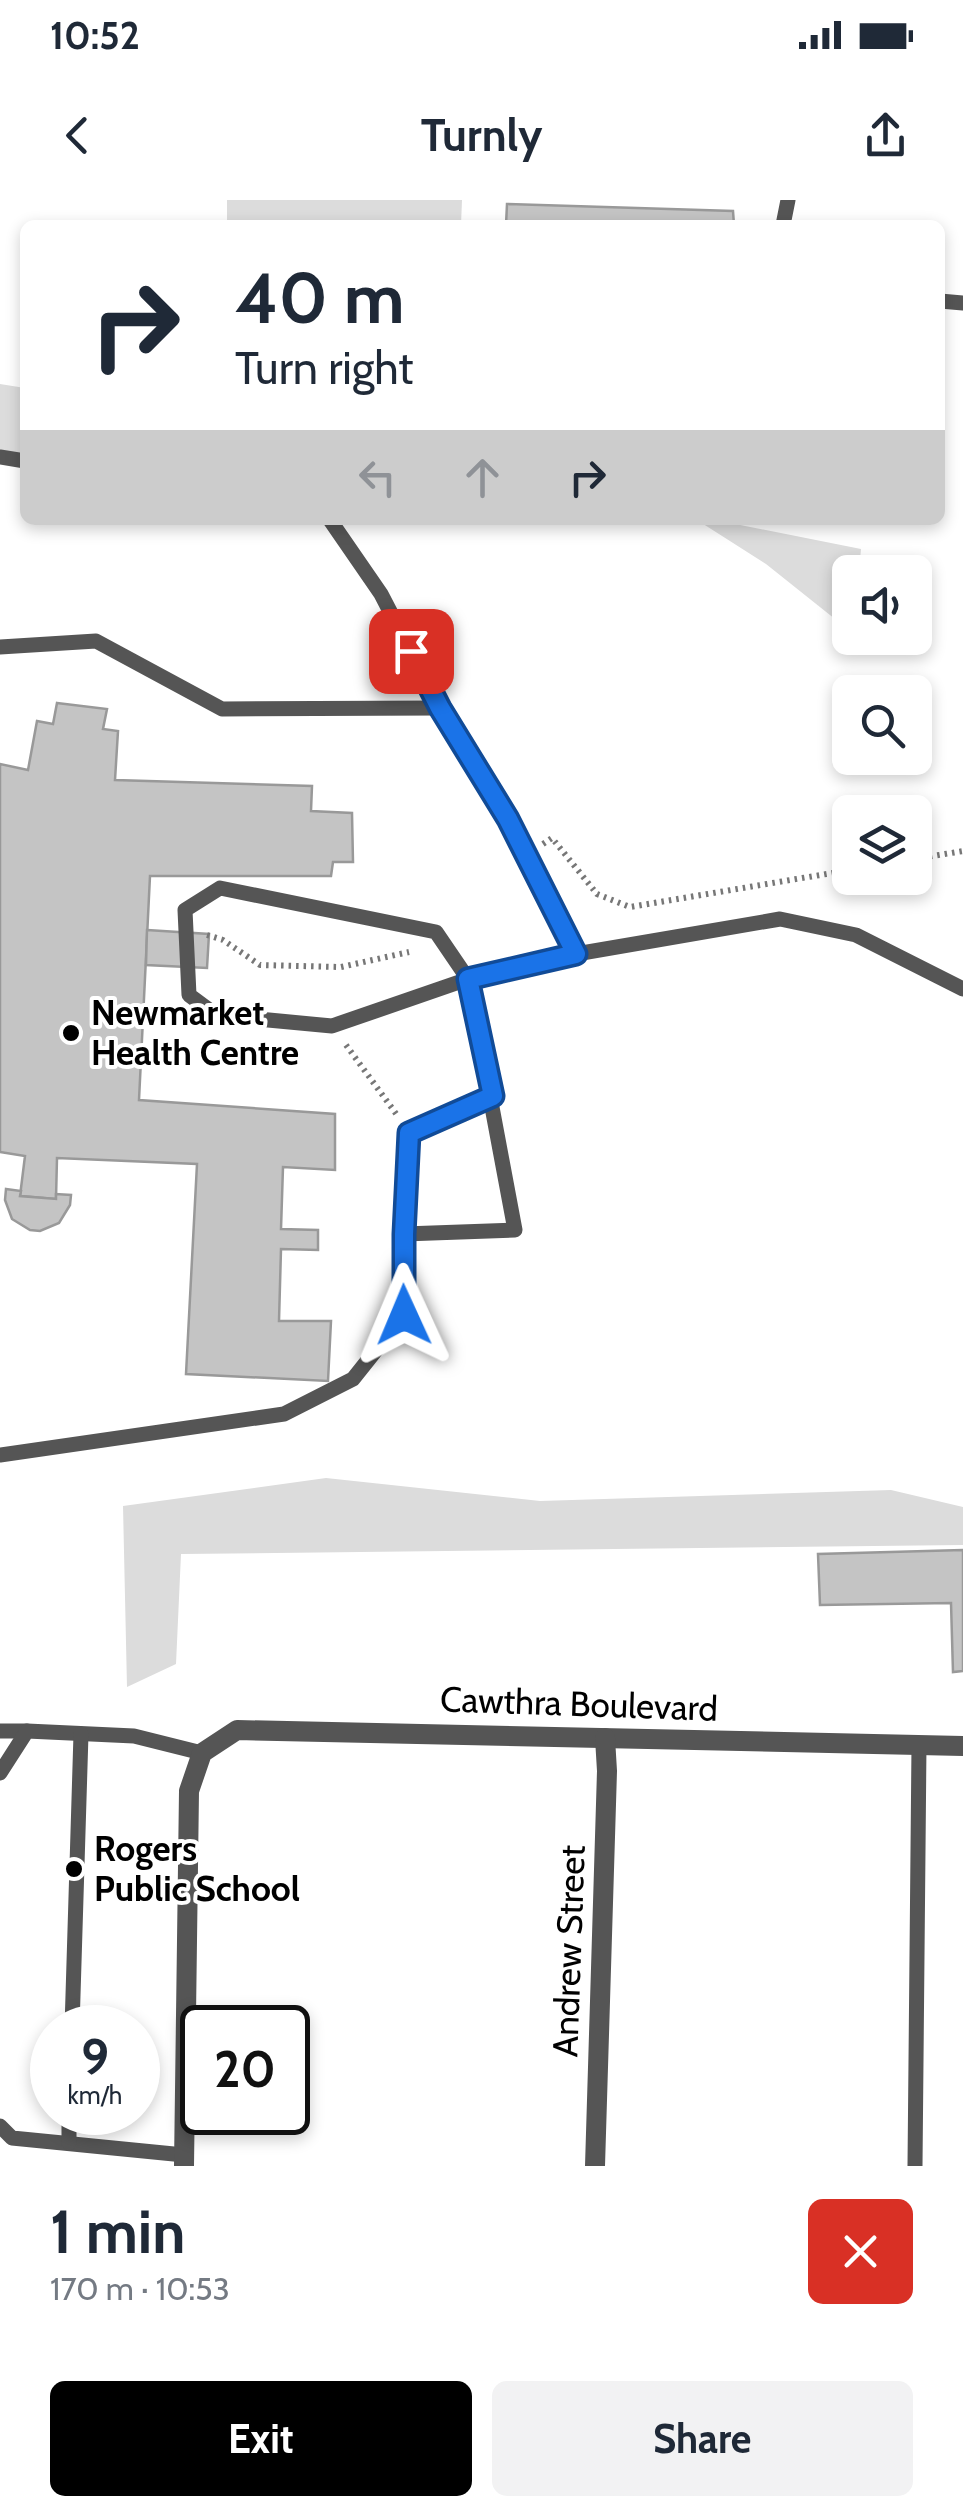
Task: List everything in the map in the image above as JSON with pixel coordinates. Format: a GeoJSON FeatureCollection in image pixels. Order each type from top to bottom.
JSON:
{"type":"FeatureCollection","features":[{"type":"Feature","properties":{"kind":"street","name":"Cawthra Boulevard"},"geometry":{"type":"LineString","coordinates":[[202,1752],[236,1730],[263,1728],[963,1746]]}},
{"type":"Feature","properties":{"kind":"street","name":"Andrew Street"},"geometry":{"type":"LineString","coordinates":[[595,2166],[605,1738]]}},
{"type":"Feature","properties":{"kind":"street"},"geometry":{"type":"LineString","coordinates":[[184,2160],[189,1791],[202,1752]]}},
{"type":"Feature","properties":{"kind":"lane"},"geometry":{"type":"LineString","coordinates":[[333,525],[381,594],[440,708],[508,819],[576,954]]}},
{"type":"Feature","properties":{"kind":"lane"},"geometry":{"type":"LineString","coordinates":[[0,647],[96,641],[222,710],[440,708]]}},
{"type":"Feature","properties":{"kind":"lane"},"geometry":{"type":"LineString","coordinates":[[404,1234],[515,1230],[493,1096],[468,979],[436,932],[220,888],[185,910],[189,995],[216,1016],[332,1026],[468,979],[576,954],[780,919],[856,935],[963,989]]}},
{"type":"Feature","properties":{"kind":"lane"},"geometry":{"type":"LineString","coordinates":[[0,1455],[284,1414],[353,1379],[404,1315],[409,1133],[493,1096]]}},
{"type":"Feature","properties":{"kind":"lane"},"geometry":{"type":"LineString","coordinates":[[0,1731],[134,1736],[202,1752]]}},
{"type":"Feature","properties":{"kind":"lane"},"geometry":{"type":"LineString","coordinates":[[0,1773],[27,1731]]}},
{"type":"Feature","properties":{"kind":"lane"},"geometry":{"type":"LineString","coordinates":[[73,2005],[81,1734]]}},
{"type":"Feature","properties":{"kind":"lane"},"geometry":{"type":"LineString","coordinates":[[915,2166],[919,1745]]}},
{"type":"Feature","properties":{"kind":"lane"},"geometry":{"type":"LineString","coordinates":[[0,2126],[12,2138],[184,2160]]}},
{"type":"Feature","properties":{"kind":"lane"},"geometry":{"type":"LineString","coordinates":[[68,2143],[69,2135]]}},
{"type":"Feature","properties":{"kind":"path"},"geometry":{"type":"LineString","coordinates":[[524,855],[552,838],[597,894],[630,907],[832,873]]}},
{"type":"Feature","properties":{"kind":"path"},"geometry":{"type":"LineString","coordinates":[[932,856],[963,851]]}},
{"type":"Feature","properties":{"kind":"path"},"geometry":{"type":"LineString","coordinates":[[186,930],[224,940],[260,965],[341,967],[444,944]]}},
{"type":"Feature","properties":{"kind":"path"},"geometry":{"type":"LineString","coordinates":[[332,1026],[409,1133]]}},
{"type":"Feature","properties":{"kind":"shaded area"},"geometry":{"type":"Polygon","coordinates":[[[227,200],[462,200],[461,220],[227,220],[227,200]]]}},
{"type":"Feature","properties":{"kind":"shaded area"},"geometry":{"type":"Polygon","coordinates":[[[0,384],[20,387],[20,460],[0,457],[0,384]]]}},
{"type":"Feature","properties":{"kind":"shaded area"},"geometry":{"type":"Polygon","coordinates":[[[705,525],[740,525],[861,549],[860,555],[832,555],[832,617],[766,564],[705,525]]]}},
{"type":"Feature","properties":{"kind":"shaded area"},"geometry":{"type":"Polygon","coordinates":[[[326,1478],[540,1501],[891,1490],[963,1507],[963,1545],[181,1554],[176,1664],[127,1687],[123,1506],[326,1478]]]}},
{"type":"Feature","properties":{"kind":"building"},"geometry":{"type":"Polygon","coordinates":[[[507,204],[733,211],[734,220],[506,220],[507,204]]]}},
{"type":"Feature","properties":{"kind":"building","name":"Newmarket Health Centre"},"geometry":{"type":"Polygon","coordinates":[[[57,703],[107,709],[103,729],[118,731],[115,780],[312,786],[311,811],[352,813],[353,862],[333,862],[331,876],[150,876],[139,1100],[335,1114],[335,1170],[283,1167],[281,1229],[318,1230],[318,1250],[281,1249],[279,1321],[331,1321],[328,1381],[186,1374],[197,1164],[57,1158],[56,1199],[20,1196],[25,1156],[0,1152],[0,764],[28,770],[37,721],[53,724],[57,703]]]}},
{"type":"Feature","properties":{"kind":"building"},"geometry":{"type":"Polygon","coordinates":[[[147,930],[209,934],[207,968],[146,965],[147,930]]]}},
{"type":"Feature","properties":{"kind":"building"},"geometry":{"type":"Polygon","coordinates":[[[6,1189],[21,1191],[20,1196],[56,1199],[56,1194],[71,1195],[70,1205],[59,1223],[40,1231],[30,1230],[12,1219],[5,1200],[6,1189]]]}},
{"type":"Feature","properties":{"kind":"building"},"geometry":{"type":"Polygon","coordinates":[[[963,1550],[963,1671],[953,1672],[951,1603],[820,1605],[818,1554],[963,1550]]]}},
{"type":"Feature","properties":{"kind":"place","name":"Newmarket Health Centre"},"geometry":{"type":"Point","coordinates":[71,1033]}},
{"type":"Feature","properties":{"kind":"place","name":"Rogers Public School"},"geometry":{"type":"Point","coordinates":[74,1869]}},
{"type":"Feature","properties":{"kind":"route"},"geometry":{"type":"LineString","coordinates":[[404,1315],[409,1133],[493,1096],[468,979],[576,954],[508,819],[440,708],[411,651]]}}]}
